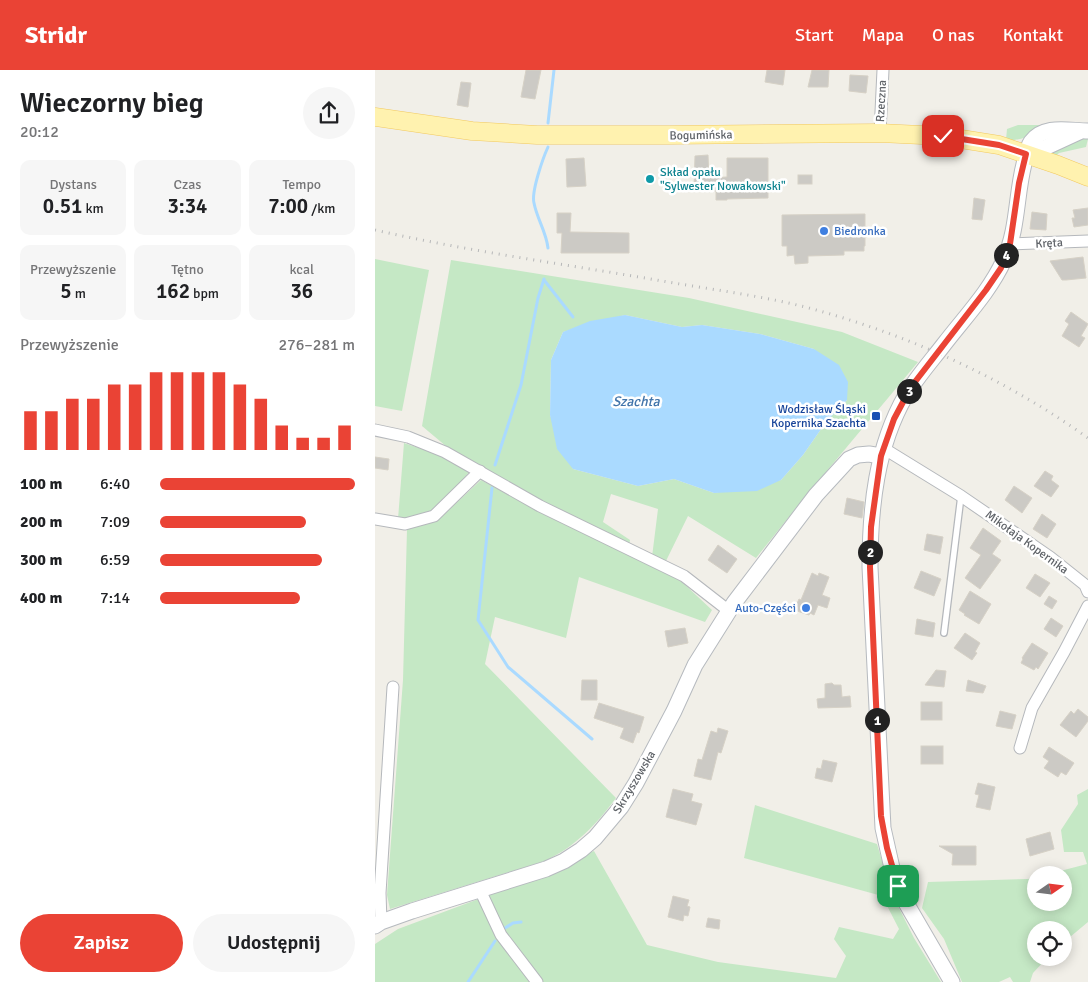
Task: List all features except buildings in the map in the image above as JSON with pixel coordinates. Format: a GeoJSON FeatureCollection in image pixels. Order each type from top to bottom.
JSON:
{"type":"FeatureCollection","features":[{"type":"Feature","properties":{"kind":"main road","name":"Bogumińska"},"geometry":{"type":"LineString","coordinates":[[375,117],[472,131],[537,135],[880,133],[950,138],[999,145],[1088,177]]}},
{"type":"Feature","properties":{"kind":"street","name":"Rzeczna"},"geometry":{"type":"LineString","coordinates":[[880,133],[883,70]]}},
{"type":"Feature","properties":{"kind":"street"},"geometry":{"type":"LineString","coordinates":[[949,976],[902,896],[887,848],[881,816],[870,567],[872,520],[882,452],[894,419],[906,396],[992,283],[1001,268],[1010,244],[1019,183],[1026,154],[1084,131]]}},
{"type":"Feature","properties":{"kind":"street","name":"Kręta"},"geometry":{"type":"LineString","coordinates":[[1010,244],[1088,241]]}},
{"type":"Feature","properties":{"kind":"street"},"geometry":{"type":"LineString","coordinates":[[375,430],[408,437],[445,452],[540,506],[684,576],[729,611]]}},
{"type":"Feature","properties":{"kind":"street","name":"Mikołaja Kopernika"},"geometry":{"type":"LineString","coordinates":[[882,452],[961,496],[1050,557],[1085,585],[1088,592]]}},
{"type":"Feature","properties":{"kind":"street","name":"Skrzyszowska"},"geometry":{"type":"LineString","coordinates":[[393,687],[378,924],[449,899],[546,869],[564,861],[595,838],[621,807],[636,783],[695,665],[729,611],[800,516],[849,460],[858,455],[882,452]]}},
{"type":"Feature","properties":{"kind":"street"},"geometry":{"type":"LineString","coordinates":[[375,519],[405,524],[434,516],[479,471]]}},
{"type":"Feature","properties":{"kind":"street"},"geometry":{"type":"LineString","coordinates":[[1020,748],[1032,708],[1088,606]]}},
{"type":"Feature","properties":{"kind":"street"},"geometry":{"type":"LineString","coordinates":[[480,890],[501,935],[537,982]]}},
{"type":"Feature","properties":{"kind":"lane"},"geometry":{"type":"LineString","coordinates":[[944,633],[961,496]]}},
{"type":"Feature","properties":{"kind":"green space"},"geometry":{"type":"Polygon","coordinates":[[[1018,125],[1057,125],[1019,139],[1006,140],[1007,129],[1018,125]]]}},
{"type":"Feature","properties":{"kind":"green space"},"geometry":{"type":"Polygon","coordinates":[[[1080,138],[1088,139],[1086,147],[1057,155],[1048,153],[1080,138]]]}},
{"type":"Feature","properties":{"kind":"green space"},"geometry":{"type":"Polygon","coordinates":[[[375,259],[429,270],[402,411],[375,406],[375,259]]]}},
{"type":"Feature","properties":{"kind":"green space"},"geometry":{"type":"Polygon","coordinates":[[[451,260],[689,298],[842,332],[918,362],[756,558],[688,516],[665,563],[652,557],[658,509],[611,494],[603,522],[630,540],[629,546],[542,502],[447,447],[422,426],[451,260]],[[625,315],[563,332],[551,360],[550,415],[573,469],[638,486],[674,479],[714,493],[781,480],[803,455],[826,422],[847,400],[814,349],[760,334],[702,325],[682,327],[625,315]]]}},
{"type":"Feature","properties":{"kind":"green space"},"geometry":{"type":"Polygon","coordinates":[[[404,443],[443,456],[470,471],[448,497],[430,512],[420,517],[398,519],[404,443]]]}},
{"type":"Feature","properties":{"kind":"green space"},"geometry":{"type":"Polygon","coordinates":[[[481,480],[538,511],[681,581],[712,610],[705,622],[579,577],[566,638],[495,617],[485,664],[616,798],[601,817],[576,842],[545,861],[390,909],[387,895],[403,680],[407,529],[437,521],[481,480]]]}},
{"type":"Feature","properties":{"kind":"green space"},"geometry":{"type":"Polygon","coordinates":[[[1088,789],[1088,922],[1072,935],[1072,921],[1027,921],[1027,966],[1040,966],[1033,973],[1030,982],[1013,982],[1010,977],[999,982],[962,982],[944,939],[922,908],[928,882],[1027,879],[1027,911],[1073,911],[1073,868],[1087,864],[1083,852],[1064,852],[1061,830],[1078,804],[1077,795],[1088,789]]]}},
{"type":"Feature","properties":{"kind":"green space"},"geometry":{"type":"Polygon","coordinates":[[[755,805],[877,844],[892,894],[914,938],[941,982],[375,982],[375,944],[398,929],[500,891],[594,851],[647,945],[718,962],[836,978],[846,956],[834,939],[839,927],[893,939],[899,929],[882,896],[744,858],[755,805]]]}},
{"type":"Feature","properties":{"kind":"water","name":"Szachta"},"geometry":{"type":"Polygon","coordinates":[[[625,315],[682,327],[702,325],[760,334],[814,349],[839,365],[848,382],[847,400],[826,422],[803,455],[781,480],[757,491],[714,493],[674,479],[638,486],[573,469],[557,449],[550,415],[551,360],[563,332],[590,321],[625,315]]]}},
{"type":"Feature","properties":{"kind":"waterway"},"geometry":{"type":"LineString","coordinates":[[548,123],[554,70]]}},
{"type":"Feature","properties":{"kind":"waterway"},"geometry":{"type":"LineString","coordinates":[[548,147],[534,191],[534,203],[548,248]]}},
{"type":"Feature","properties":{"kind":"waterway"},"geometry":{"type":"LineString","coordinates":[[495,465],[521,385],[538,298],[544,279]]}},
{"type":"Feature","properties":{"kind":"waterway"},"geometry":{"type":"LineString","coordinates":[[544,280],[573,317]]}},
{"type":"Feature","properties":{"kind":"waterway"},"geometry":{"type":"LineString","coordinates":[[492,488],[478,620],[508,667],[592,739]]}},
{"type":"Feature","properties":{"kind":"waterway"},"geometry":{"type":"LineString","coordinates":[[505,928],[513,923],[521,922]]}},
{"type":"Feature","properties":{"kind":"waterway"},"geometry":{"type":"LineString","coordinates":[[468,982],[495,941]]}},
{"type":"Feature","properties":{"kind":"railway"},"geometry":{"type":"LineString","coordinates":[[375,230],[485,252],[757,297],[809,308],[883,331],[955,361],[1023,396],[1088,438]]}},
{"type":"Feature","properties":{"kind":"place","name":"Skład opału \"Sylwester Nowakowski\""},"geometry":{"type":"Point","coordinates":[650,179]}},
{"type":"Feature","properties":{"kind":"place","name":"Biedronka"},"geometry":{"type":"Point","coordinates":[824,231]}},
{"type":"Feature","properties":{"kind":"place","name":"Wodzisław Śląski Kopernika Szachta"},"geometry":{"type":"Point","coordinates":[876,416]}},
{"type":"Feature","properties":{"kind":"place","name":"Auto-Części"},"geometry":{"type":"Point","coordinates":[806,608]}},
{"type":"Feature","properties":{"kind":"route"},"geometry":{"type":"LineString","coordinates":[[898,886],[891,868],[881,816],[870,582],[871,527],[881,456],[887,435],[906,396],[1001,268],[1010,244],[1019,183],[1026,154],[999,145],[943,136]]}}]}
